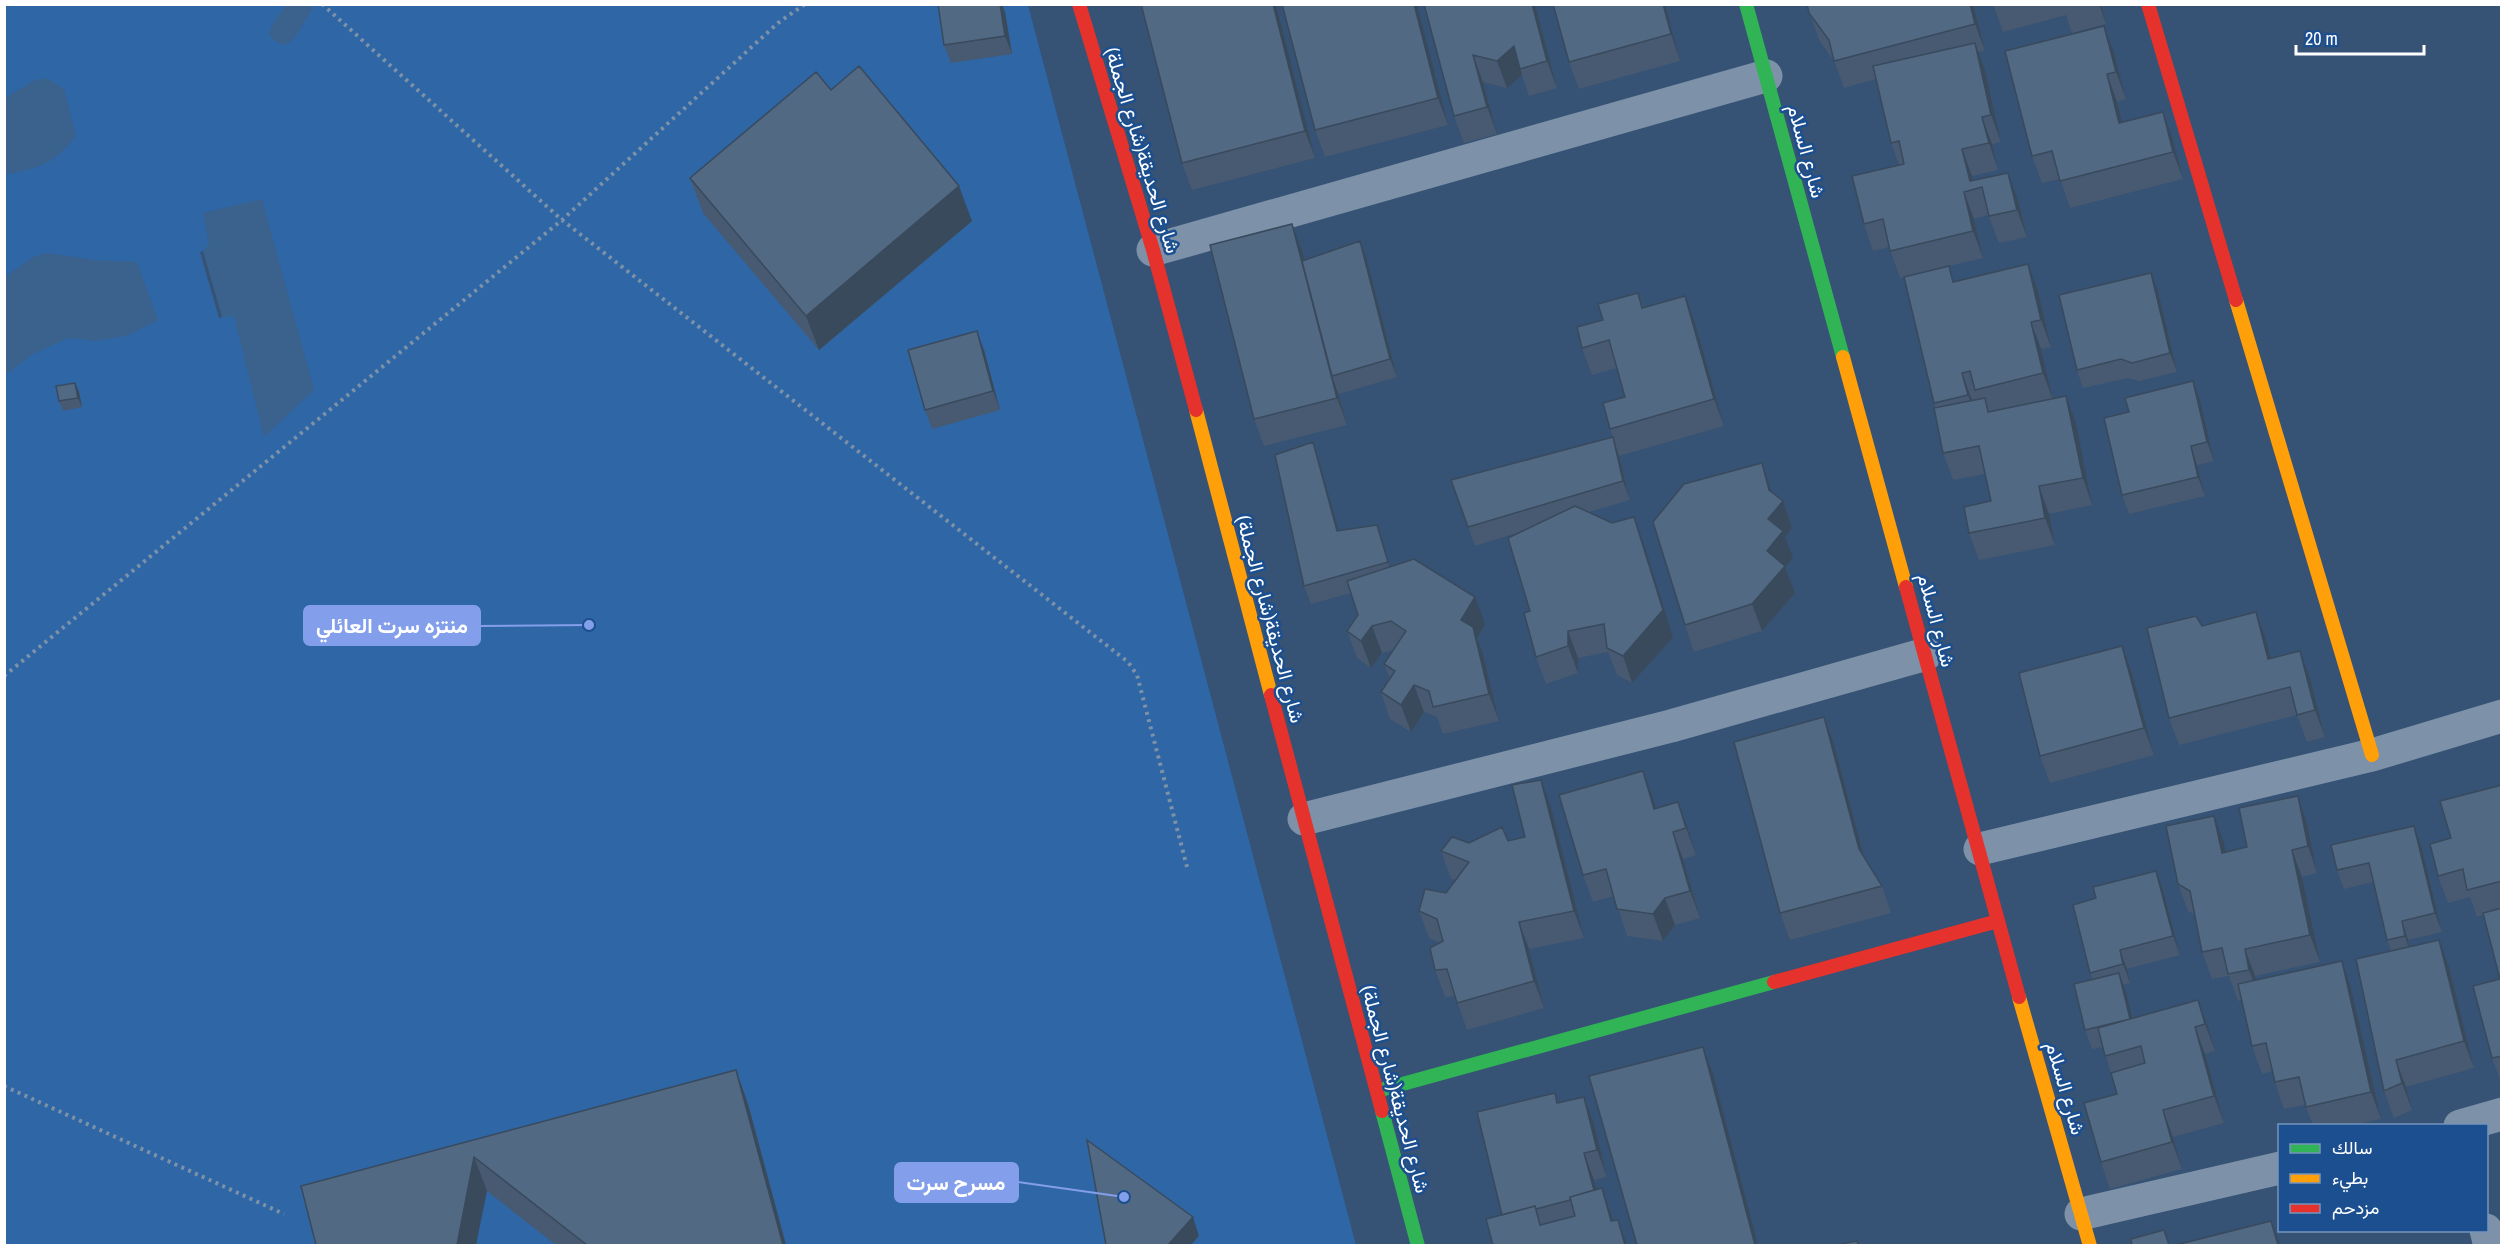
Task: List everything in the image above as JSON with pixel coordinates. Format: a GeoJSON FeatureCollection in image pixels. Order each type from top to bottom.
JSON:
{"type":"FeatureCollection","features":[{"type":"Feature","properties":{"kind":"street","name":"شارع الحديقة(شارع الجملة)"},"geometry":{"type":"LineString","coordinates":[[1079,4],[1153,250],[1418,1245]]}},
{"type":"Feature","properties":{"kind":"street","name":"شارع السلام"},"geometry":{"type":"LineString","coordinates":[[1746,4],[1998,921],[2090,1245]]}},
{"type":"Feature","properties":{"kind":"street"},"geometry":{"type":"LineString","coordinates":[[2148,4],[2372,755]]}},
{"type":"Feature","properties":{"kind":"street"},"geometry":{"type":"LineString","coordinates":[[1153,250],[1766,76]]}},
{"type":"Feature","properties":{"kind":"street"},"geometry":{"type":"LineString","coordinates":[[1304,819],[1671,726],[1926,654]]}},
{"type":"Feature","properties":{"kind":"street"},"geometry":{"type":"LineString","coordinates":[[1980,849],[2372,755],[2502,716]]}},
{"type":"Feature","properties":{"kind":"street"},"geometry":{"type":"LineString","coordinates":[[1377,1091],[1998,921]]}},
{"type":"Feature","properties":{"kind":"street"},"geometry":{"type":"LineString","coordinates":[[2464,1124],[2502,1114]]}},
{"type":"Feature","properties":{"kind":"street"},"geometry":{"type":"LineString","coordinates":[[2081,1214],[2278,1168]]}},
{"type":"Feature","properties":{"kind":"path"},"geometry":{"type":"LineString","coordinates":[[322,4],[562,220],[1128,662],[1137,675],[1187,867]]}},
{"type":"Feature","properties":{"kind":"path"},"geometry":{"type":"LineString","coordinates":[[4,676],[562,220],[778,23],[805,4]]}},
{"type":"Feature","properties":{"kind":"path"},"geometry":{"type":"LineString","coordinates":[[4,1086],[284,1214]]}},
{"type":"Feature","properties":{"kind":"shaded area"},"geometry":{"type":"Polygon","coordinates":[[[5,5],[1028,5],[1356,1245],[5,1246],[5,5]]]}},
{"type":"Feature","properties":{"kind":"shaded area"},"geometry":{"type":"Polygon","coordinates":[[[286,5],[315,5],[298,32],[285,45],[276,42],[269,35],[272,25],[286,5]]]}},
{"type":"Feature","properties":{"kind":"shaded area"},"geometry":{"type":"Polygon","coordinates":[[[37,79],[48,79],[64,89],[76,136],[59,154],[45,164],[5,175],[5,98],[37,79]]]}},
{"type":"Feature","properties":{"kind":"shaded area"},"geometry":{"type":"Polygon","coordinates":[[[262,199],[314,390],[264,437],[234,316],[222,317],[203,251],[209,244],[203,213],[262,199]]]}},
{"type":"Feature","properties":{"kind":"shaded area"},"geometry":{"type":"Polygon","coordinates":[[[47,253],[95,260],[137,262],[158,320],[126,336],[95,341],[68,338],[33,354],[5,375],[5,277],[33,257],[47,253]]]}},
{"type":"Feature","properties":{"kind":"pier"},"geometry":{"type":"Polygon","coordinates":[[[203,251],[222,317],[219,318],[200,252],[203,251]]]}},
{"type":"Feature","properties":{"kind":"building"},"geometry":{"type":"Polygon","coordinates":[[[938,4],[1000,4],[1005,36],[944,45],[938,4]]]}},
{"type":"Feature","properties":{"kind":"building"},"geometry":{"type":"Polygon","coordinates":[[[1141,4],[1273,4],[1305,131],[1182,163],[1141,4]]]}},
{"type":"Feature","properties":{"kind":"building"},"geometry":{"type":"Polygon","coordinates":[[[1282,4],[1414,4],[1438,98],[1315,130],[1282,4]]]}},
{"type":"Feature","properties":{"kind":"building"},"geometry":{"type":"Polygon","coordinates":[[[1424,4],[1532,4],[1547,61],[1520,69],[1514,46],[1497,61],[1473,55],[1487,107],[1454,116],[1424,4]]]}},
{"type":"Feature","properties":{"kind":"building"},"geometry":{"type":"Polygon","coordinates":[[[1553,4],[1663,4],[1671,34],[1569,62],[1553,4]]]}},
{"type":"Feature","properties":{"kind":"building"},"geometry":{"type":"Polygon","coordinates":[[[1807,4],[1970,4],[1975,24],[1834,61],[1829,40],[1809,13],[1807,4]]]}},
{"type":"Feature","properties":{"kind":"building"},"geometry":{"type":"Polygon","coordinates":[[[2104,26],[2116,72],[2107,74],[2119,123],[2163,112],[2173,152],[2060,181],[2052,151],[2032,156],[2005,51],[2104,26]]]}},
{"type":"Feature","properties":{"kind":"building"},"geometry":{"type":"Polygon","coordinates":[[[1975,43],[1991,115],[1982,117],[1989,143],[1962,149],[1970,181],[2008,173],[2017,210],[1989,216],[1982,187],[1964,192],[1973,231],[1890,251],[1883,219],[1864,224],[1852,176],[1904,164],[1899,141],[1891,143],[1873,66],[1975,43]]]}},
{"type":"Feature","properties":{"kind":"building"},"geometry":{"type":"Polygon","coordinates":[[[859,66],[959,186],[806,316],[690,178],[816,72],[831,90],[859,66]]]}},
{"type":"Feature","properties":{"kind":"building"},"geometry":{"type":"Polygon","coordinates":[[[1292,224],[1337,398],[1254,419],[1210,245],[1292,224]]]}},
{"type":"Feature","properties":{"kind":"building"},"geometry":{"type":"Polygon","coordinates":[[[1360,241],[1390,359],[1332,376],[1302,261],[1360,241]]]}},
{"type":"Feature","properties":{"kind":"building"},"geometry":{"type":"Polygon","coordinates":[[[2028,264],[2041,320],[2031,322],[2043,373],[1975,390],[1970,371],[1962,373],[1968,395],[1934,403],[1904,277],[1949,266],[1953,282],[2028,264]]]}},
{"type":"Feature","properties":{"kind":"building"},"geometry":{"type":"Polygon","coordinates":[[[2151,273],[2170,353],[2132,363],[2121,359],[2077,370],[2059,295],[2151,273]]]}},
{"type":"Feature","properties":{"kind":"building"},"geometry":{"type":"Polygon","coordinates":[[[1638,293],[1642,308],[1685,296],[1714,399],[1610,429],[1603,403],[1625,397],[1609,340],[1582,348],[1577,327],[1603,320],[1598,304],[1638,293]]]}},
{"type":"Feature","properties":{"kind":"building"},"geometry":{"type":"Polygon","coordinates":[[[977,331],[993,391],[925,410],[908,350],[977,331]]]}},
{"type":"Feature","properties":{"kind":"building"},"geometry":{"type":"Polygon","coordinates":[[[2193,381],[2207,442],[2191,446],[2198,477],[2122,495],[2104,418],[2129,412],[2125,398],[2193,381]]]}},
{"type":"Feature","properties":{"kind":"building"},"geometry":{"type":"Polygon","coordinates":[[[75,383],[78,398],[59,401],[56,386],[75,383]]]}},
{"type":"Feature","properties":{"kind":"building"},"geometry":{"type":"Polygon","coordinates":[[[2066,396],[2083,478],[2039,486],[2045,518],[1969,533],[1964,507],[1991,501],[1979,446],[1943,453],[1934,408],[1985,398],[1988,412],[2066,396]]]}},
{"type":"Feature","properties":{"kind":"building"},"geometry":{"type":"Polygon","coordinates":[[[1613,437],[1623,481],[1468,527],[1451,480],[1613,437]]]}},
{"type":"Feature","properties":{"kind":"building"},"geometry":{"type":"Polygon","coordinates":[[[1313,442],[1337,531],[1377,525],[1388,562],[1304,586],[1275,455],[1313,442]]]}},
{"type":"Feature","properties":{"kind":"building"},"geometry":{"type":"Polygon","coordinates":[[[1762,463],[1769,490],[1783,501],[1768,519],[1783,531],[1767,551],[1785,566],[1752,604],[1685,625],[1653,522],[1684,484],[1762,463]]]}},
{"type":"Feature","properties":{"kind":"building"},"geometry":{"type":"Polygon","coordinates":[[[1575,506],[1612,523],[1634,517],[1663,610],[1623,656],[1607,648],[1604,624],[1568,631],[1568,646],[1536,657],[1524,613],[1530,611],[1508,538],[1575,506]]]}},
{"type":"Feature","properties":{"kind":"building"},"geometry":{"type":"Polygon","coordinates":[[[1414,559],[1475,597],[1461,620],[1473,627],[1489,694],[1433,707],[1429,691],[1414,685],[1401,705],[1381,692],[1395,671],[1384,664],[1406,631],[1391,621],[1372,626],[1361,641],[1347,631],[1358,615],[1347,581],[1414,559]]]}},
{"type":"Feature","properties":{"kind":"building"},"geometry":{"type":"Polygon","coordinates":[[[2256,612],[2268,659],[2300,651],[2315,710],[2297,715],[2290,687],[2169,718],[2147,628],[2196,616],[2202,626],[2256,612]]]}},
{"type":"Feature","properties":{"kind":"building"},"geometry":{"type":"Polygon","coordinates":[[[2122,646],[2144,728],[2040,756],[2019,673],[2122,646]]]}},
{"type":"Feature","properties":{"kind":"building"},"geometry":{"type":"Polygon","coordinates":[[[1824,717],[1859,849],[1882,886],[1780,913],[1734,742],[1824,717]]]}},
{"type":"Feature","properties":{"kind":"building"},"geometry":{"type":"Polygon","coordinates":[[[1643,771],[1654,809],[1678,802],[1686,828],[1673,832],[1690,891],[1665,898],[1653,914],[1617,909],[1606,869],[1583,875],[1559,795],[1643,771]]]}},
{"type":"Feature","properties":{"kind":"building"},"geometry":{"type":"Polygon","coordinates":[[[1541,780],[1574,911],[1519,922],[1534,981],[1457,1003],[1447,969],[1435,970],[1430,948],[1443,941],[1437,919],[1419,911],[1425,889],[1446,893],[1469,862],[1441,851],[1452,837],[1469,843],[1502,827],[1508,841],[1525,837],[1512,785],[1541,780]]]}},
{"type":"Feature","properties":{"kind":"building"},"geometry":{"type":"Polygon","coordinates":[[[2502,785],[2502,881],[2467,890],[2463,869],[2438,876],[2430,844],[2451,838],[2440,801],[2502,785]]]}},
{"type":"Feature","properties":{"kind":"building"},"geometry":{"type":"Polygon","coordinates":[[[2298,796],[2308,846],[2292,850],[2310,935],[2245,949],[2249,970],[2228,974],[2222,948],[2202,952],[2190,891],[2178,884],[2166,826],[2214,816],[2222,853],[2247,847],[2239,808],[2298,796]]]}},
{"type":"Feature","properties":{"kind":"building"},"geometry":{"type":"Polygon","coordinates":[[[2414,826],[2435,913],[2402,921],[2405,936],[2387,940],[2369,863],[2337,870],[2331,845],[2414,826]]]}},
{"type":"Feature","properties":{"kind":"building"},"geometry":{"type":"Polygon","coordinates":[[[2156,871],[2173,936],[2120,950],[2123,964],[2090,973],[2073,905],[2096,898],[2093,887],[2156,871]]]}},
{"type":"Feature","properties":{"kind":"building"},"geometry":{"type":"Polygon","coordinates":[[[2502,908],[2502,1056],[2492,1058],[2473,986],[2500,979],[2483,913],[2502,908]]]}},
{"type":"Feature","properties":{"kind":"building"},"geometry":{"type":"Polygon","coordinates":[[[2439,940],[2464,1041],[2396,1060],[2402,1083],[2384,1091],[2356,959],[2439,940]]]}},
{"type":"Feature","properties":{"kind":"building"},"geometry":{"type":"Polygon","coordinates":[[[2342,961],[2371,1092],[2306,1107],[2299,1077],[2275,1082],[2266,1043],[2252,1046],[2238,984],[2342,961]]]}},
{"type":"Feature","properties":{"kind":"building"},"geometry":{"type":"Polygon","coordinates":[[[2119,973],[2130,1019],[2085,1030],[2074,984],[2119,973]]]}},
{"type":"Feature","properties":{"kind":"building"},"geometry":{"type":"Polygon","coordinates":[[[2198,1000],[2205,1024],[2195,1027],[2214,1096],[2163,1110],[2172,1142],[2101,1162],[2084,1103],[2117,1094],[2111,1073],[2145,1063],[2141,1046],[2105,1056],[2098,1028],[2198,1000]]]}},
{"type":"Feature","properties":{"kind":"building"},"geometry":{"type":"Polygon","coordinates":[[[1703,1047],[1755,1245],[1637,1245],[1589,1076],[1703,1047]]]}},
{"type":"Feature","properties":{"kind":"building"},"geometry":{"type":"Polygon","coordinates":[[[736,1070],[783,1245],[587,1245],[474,1157],[457,1245],[316,1245],[301,1186],[736,1070]]]}},
{"type":"Feature","properties":{"kind":"building"},"geometry":{"type":"Polygon","coordinates":[[[1555,1093],[1557,1103],[1584,1097],[1597,1150],[1584,1153],[1594,1190],[1570,1197],[1570,1200],[1502,1215],[1477,1112],[1555,1093]]]}},
{"type":"Feature","properties":{"kind":"building"},"geometry":{"type":"Polygon","coordinates":[[[1087,1140],[1193,1217],[1168,1245],[1106,1245],[1087,1140]]]}},
{"type":"Feature","properties":{"kind":"building"},"geometry":{"type":"Polygon","coordinates":[[[1602,1188],[1611,1221],[1618,1220],[1625,1245],[1493,1245],[1486,1219],[1535,1206],[1540,1225],[1575,1216],[1570,1197],[1602,1188]]]}},
{"type":"Feature","properties":{"kind":"building"},"geometry":{"type":"Polygon","coordinates":[[[2271,1221],[2278,1245],[2176,1245],[2271,1221]]]}},
{"type":"Feature","properties":{"kind":"building"},"geometry":{"type":"Polygon","coordinates":[[[2164,1230],[2169,1245],[2132,1245],[2131,1239],[2164,1230]]]}},
{"type":"Feature","properties":{"kind":"building"},"geometry":{"type":"Polygon","coordinates":[[[1857,1241],[1858,1245],[1836,1245],[1857,1241]]]}},
{"type":"Feature","properties":{"kind":"traffic: fast"},"geometry":{"type":"LineString","coordinates":[[1746,4],[1843,357]]}},
{"type":"Feature","properties":{"kind":"traffic: fast"},"geometry":{"type":"LineString","coordinates":[[1377,1091],[1774,982]]}},
{"type":"Feature","properties":{"kind":"traffic: fast"},"geometry":{"type":"LineString","coordinates":[[1382,1111],[1418,1246]]}},
{"type":"Feature","properties":{"kind":"traffic: slow"},"geometry":{"type":"LineString","coordinates":[[2236,300],[2372,755]]}},
{"type":"Feature","properties":{"kind":"traffic: slow"},"geometry":{"type":"LineString","coordinates":[[1843,357],[1906,587]]}},
{"type":"Feature","properties":{"kind":"traffic: slow"},"geometry":{"type":"LineString","coordinates":[[1196,410],[1271,695]]}},
{"type":"Feature","properties":{"kind":"traffic: slow"},"geometry":{"type":"LineString","coordinates":[[2019,997],[2090,1246]]}},
{"type":"Feature","properties":{"kind":"traffic: jam"},"geometry":{"type":"LineString","coordinates":[[1079,4],[1153,250],[1196,410]]}},
{"type":"Feature","properties":{"kind":"traffic: jam"},"geometry":{"type":"LineString","coordinates":[[2148,4],[2236,300]]}},
{"type":"Feature","properties":{"kind":"traffic: jam"},"geometry":{"type":"LineString","coordinates":[[1906,587],[2019,997]]}},
{"type":"Feature","properties":{"kind":"traffic: jam"},"geometry":{"type":"LineString","coordinates":[[1271,695],[1382,1111]]}},
{"type":"Feature","properties":{"kind":"traffic: jam"},"geometry":{"type":"LineString","coordinates":[[1774,982],[1998,921]]}},
{"type":"Feature","properties":{"kind":"place","name":"منتزه سرت العائلي"},"geometry":{"type":"Point","coordinates":[589,625]}},
{"type":"Feature","properties":{"kind":"place","name":"مسرح سرت"},"geometry":{"type":"Point","coordinates":[1124,1197]}}]}
